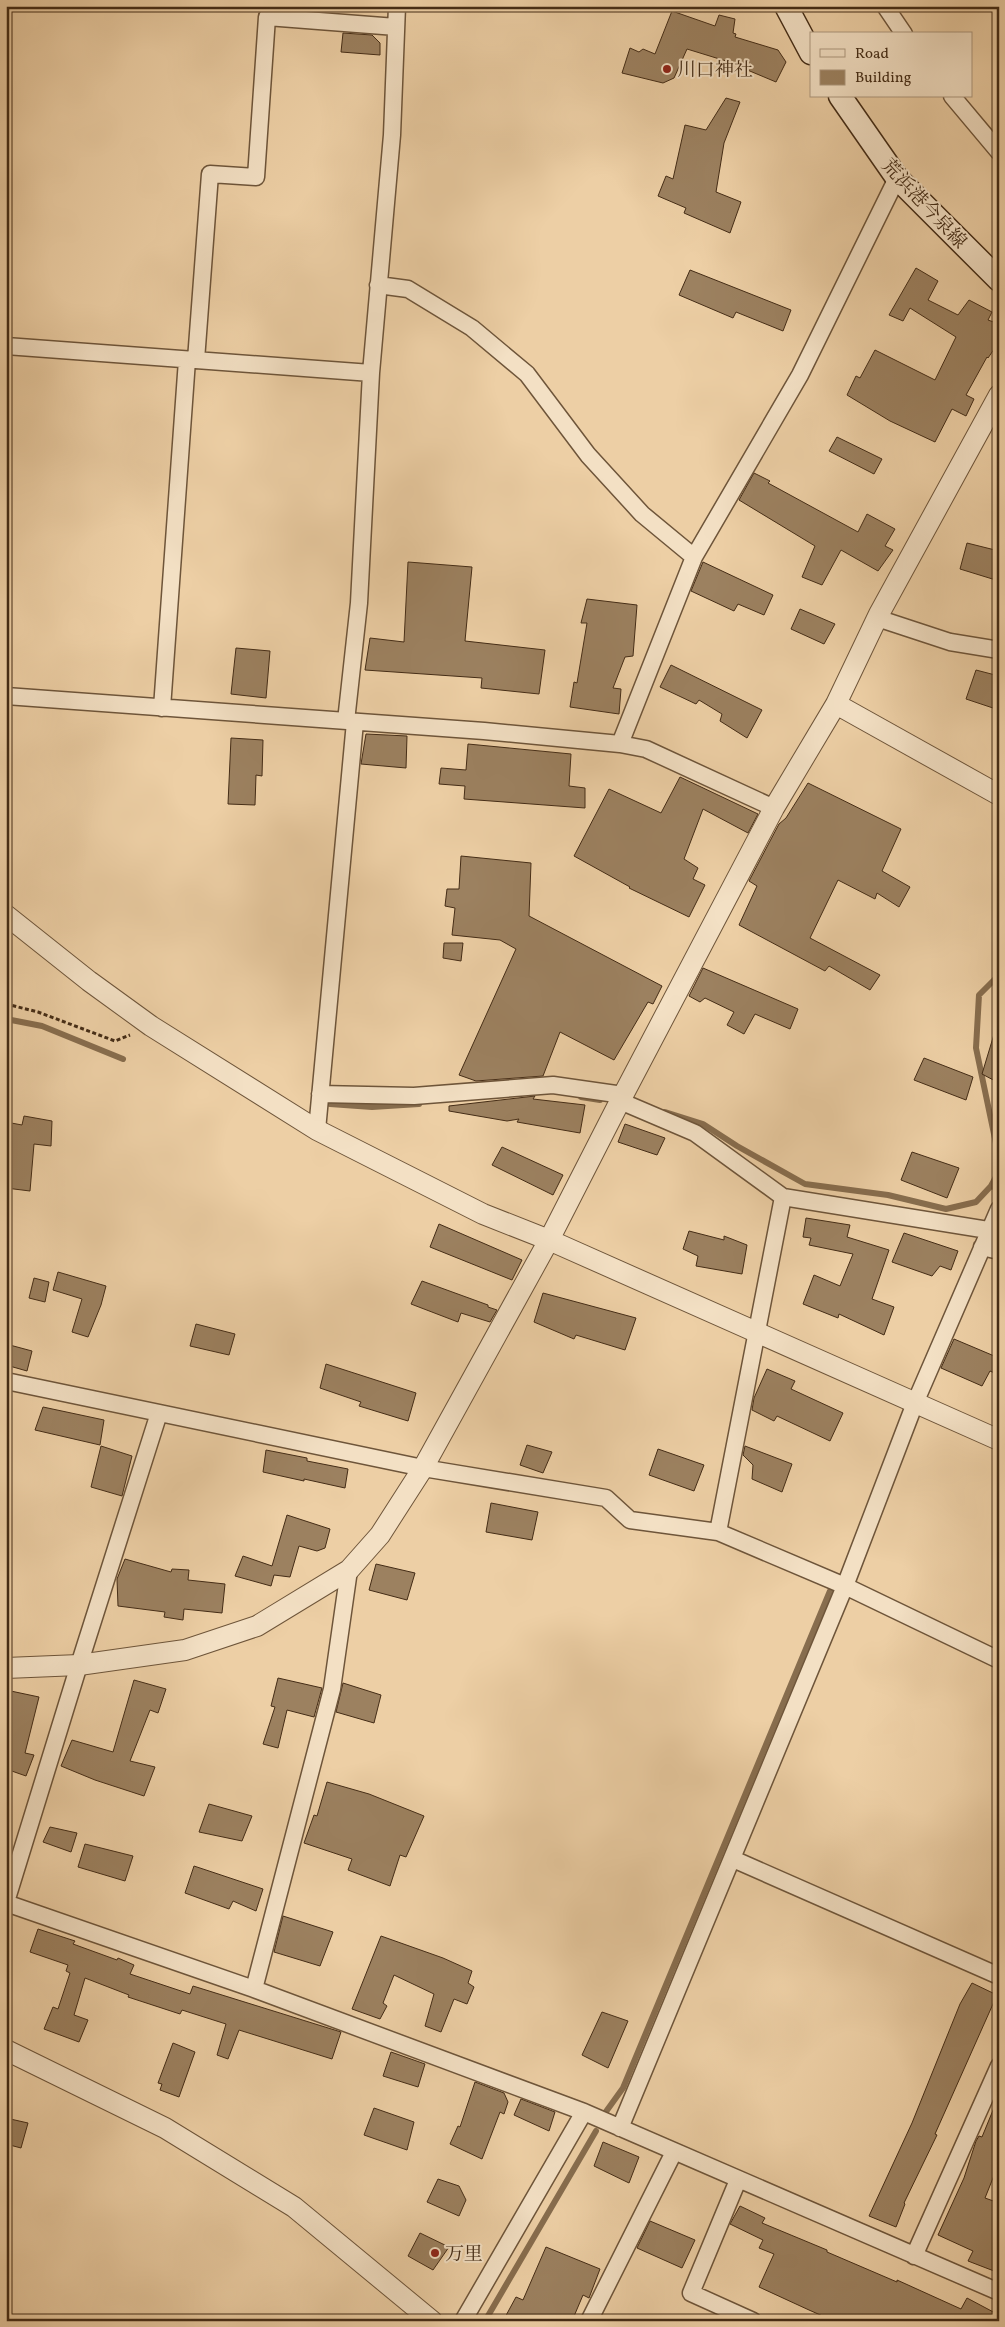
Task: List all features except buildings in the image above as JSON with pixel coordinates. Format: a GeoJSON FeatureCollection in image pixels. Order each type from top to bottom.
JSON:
{"type":"FeatureCollection","features":[{"type":"Feature","properties":{"kind":"main road"},"geometry":{"type":"LineString","coordinates":[[786,6],[810,51]]}},
{"type":"Feature","properties":{"kind":"main road","name":"荒浜港今泉線"},"geometry":{"type":"LineString","coordinates":[[841,98],[897,178],[999,280]]}},
{"type":"Feature","properties":{"kind":"street"},"geometry":{"type":"LineString","coordinates":[[317,1130],[328,1095],[359,603],[371,373],[392,135],[397,6]]}},
{"type":"Feature","properties":{"kind":"street"},"geometry":{"type":"LineString","coordinates":[[885,6],[903,32]]}},
{"type":"Feature","properties":{"kind":"street"},"geometry":{"type":"LineString","coordinates":[[162,708],[210,174],[256,177],[267,17],[396,27]]}},
{"type":"Feature","properties":{"kind":"street"},"geometry":{"type":"LineString","coordinates":[[954,98],[999,152]]}},
{"type":"Feature","properties":{"kind":"street"},"geometry":{"type":"LineString","coordinates":[[620,744],[694,557],[800,375],[897,178]]}},
{"type":"Feature","properties":{"kind":"street"},"geometry":{"type":"LineString","coordinates":[[378,285],[408,289],[472,328],[527,374],[588,455],[642,514],[694,557]]}},
{"type":"Feature","properties":{"kind":"street"},"geometry":{"type":"LineString","coordinates":[[6,346],[371,373]]}},
{"type":"Feature","properties":{"kind":"street"},"geometry":{"type":"LineString","coordinates":[[6,1668],[78,1665],[185,1650],[257,1626],[349,1570],[380,1536],[423,1468],[549,1240],[774,808],[836,704],[877,618],[999,395]]}},
{"type":"Feature","properties":{"kind":"street"},"geometry":{"type":"LineString","coordinates":[[877,618],[950,642],[999,650]]}},
{"type":"Feature","properties":{"kind":"street"},"geometry":{"type":"LineString","coordinates":[[6,696],[484,731],[620,744],[646,749],[774,808]]}},
{"type":"Feature","properties":{"kind":"street"},"geometry":{"type":"LineString","coordinates":[[836,704],[999,795]]}},
{"type":"Feature","properties":{"kind":"street"},"geometry":{"type":"LineString","coordinates":[[6,916],[89,981],[151,1026],[317,1130],[482,1214],[549,1240],[999,1440]]}},
{"type":"Feature","properties":{"kind":"street"},"geometry":{"type":"LineString","coordinates":[[328,1095],[414,1096],[552,1085],[622,1098],[695,1133],[783,1197],[988,1230]]}},
{"type":"Feature","properties":{"kind":"street"},"geometry":{"type":"LineString","coordinates":[[718,1532],[783,1197]]}},
{"type":"Feature","properties":{"kind":"street"},"geometry":{"type":"LineString","coordinates":[[620,2128],[845,1586],[915,1403],[988,1230],[999,1209]]}},
{"type":"Feature","properties":{"kind":"street"},"geometry":{"type":"LineString","coordinates":[[982,1247],[999,1252]]}},
{"type":"Feature","properties":{"kind":"street"},"geometry":{"type":"LineString","coordinates":[[6,1380],[423,1468],[606,1498],[630,1520],[718,1532],[845,1586],[999,1660]]}},
{"type":"Feature","properties":{"kind":"street"},"geometry":{"type":"LineString","coordinates":[[159,1413],[78,1665],[6,1903],[254,1989],[584,2112],[999,2292]]}},
{"type":"Feature","properties":{"kind":"street"},"geometry":{"type":"LineString","coordinates":[[254,1989],[332,1689],[349,1570]]}},
{"type":"Feature","properties":{"kind":"street"},"geometry":{"type":"LineString","coordinates":[[733,1859],[999,1976]]}},
{"type":"Feature","properties":{"kind":"street"},"geometry":{"type":"LineString","coordinates":[[6,2050],[165,2128],[294,2207],[432,2321]]}},
{"type":"Feature","properties":{"kind":"street"},"geometry":{"type":"LineString","coordinates":[[914,2256],[999,2066]]}},
{"type":"Feature","properties":{"kind":"street"},"geometry":{"type":"LineString","coordinates":[[463,2321],[584,2112]]}},
{"type":"Feature","properties":{"kind":"street"},"geometry":{"type":"LineString","coordinates":[[589,2321],[674,2152]]}},
{"type":"Feature","properties":{"kind":"street"},"geometry":{"type":"LineString","coordinates":[[738,2180],[691,2293],[752,2321]]}},
{"type":"Feature","properties":{"kind":"path"},"geometry":{"type":"LineString","coordinates":[[6,1004],[38,1012],[115,1041],[151,1026]]}},
{"type":"Feature","properties":{"kind":"waterway"},"geometry":{"type":"LineString","coordinates":[[991,1186],[997,1175],[999,1158],[976,1048],[979,995],[999,975]]}},
{"type":"Feature","properties":{"kind":"waterway"},"geometry":{"type":"LineString","coordinates":[[6,1019],[42,1026],[123,1059]]}},
{"type":"Feature","properties":{"kind":"waterway"},"geometry":{"type":"LineString","coordinates":[[581,1097],[600,1100]]}},
{"type":"Feature","properties":{"kind":"waterway"},"geometry":{"type":"LineString","coordinates":[[330,1104],[372,1107],[419,1104]]}},
{"type":"Feature","properties":{"kind":"waterway"},"geometry":{"type":"LineString","coordinates":[[665,1112],[703,1124],[737,1146],[805,1184],[888,1195],[946,1209],[976,1202],[991,1186],[999,1189]]}},
{"type":"Feature","properties":{"kind":"waterway"},"geometry":{"type":"LineString","coordinates":[[605,2113],[623,2088],[830,1591]]}},
{"type":"Feature","properties":{"kind":"waterway"},"geometry":{"type":"LineString","coordinates":[[485,2321],[596,2131]]}},
{"type":"Feature","properties":{"kind":"place","name":"川口神社"},"geometry":{"type":"Point","coordinates":[667,69]}},
{"type":"Feature","properties":{"kind":"place","name":"万里"},"geometry":{"type":"Point","coordinates":[435,2253]}}]}
